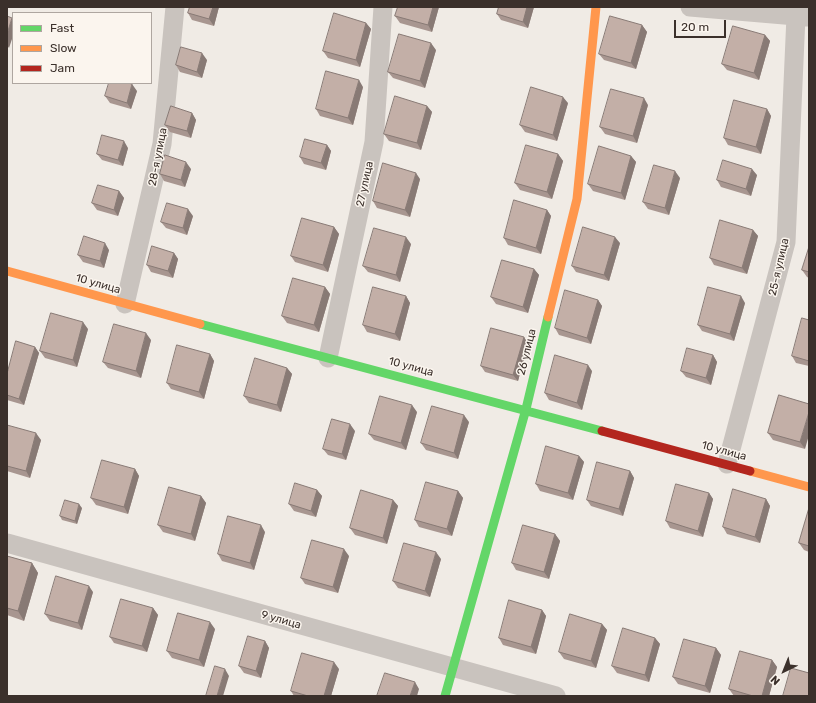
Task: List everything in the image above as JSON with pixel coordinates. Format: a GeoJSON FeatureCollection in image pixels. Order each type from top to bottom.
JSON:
{"type":"FeatureCollection","features":[{"type":"Feature","properties":{"kind":"street","name":"28-я улица"},"geometry":{"type":"LineString","coordinates":[[125,304],[162,144],[175,7]]}},
{"type":"Feature","properties":{"kind":"street","name":"27 улица"},"geometry":{"type":"LineString","coordinates":[[328,358],[374,142],[383,7]]}},
{"type":"Feature","properties":{"kind":"street","name":"26 улица"},"geometry":{"type":"LineString","coordinates":[[445,696],[526,409],[577,199],[596,7]]}},
{"type":"Feature","properties":{"kind":"street"},"geometry":{"type":"LineString","coordinates":[[690,7],[802,16]]}},
{"type":"Feature","properties":{"kind":"street","name":"25-я улица"},"geometry":{"type":"LineString","coordinates":[[728,464],[786,242],[802,16]]}},
{"type":"Feature","properties":{"kind":"street","name":"10 улица"},"geometry":{"type":"LineString","coordinates":[[7,271],[328,358],[526,409],[809,487]]}},
{"type":"Feature","properties":{"kind":"street","name":"9 улица"},"geometry":{"type":"LineString","coordinates":[[7,543],[453,669],[556,696]]}},
{"type":"Feature","properties":{"kind":"building"},"geometry":{"type":"Polygon","coordinates":[[[190,7],[213,7],[209,19],[188,13],[190,7]]]}},
{"type":"Feature","properties":{"kind":"building"},"geometry":{"type":"Polygon","coordinates":[[[398,7],[433,7],[428,25],[395,16],[398,7]]]}},
{"type":"Feature","properties":{"kind":"building"},"geometry":{"type":"Polygon","coordinates":[[[499,7],[527,7],[523,22],[497,14],[499,7]]]}},
{"type":"Feature","properties":{"kind":"building"},"geometry":{"type":"Polygon","coordinates":[[[334,13],[366,23],[356,60],[323,51],[334,13]]]}},
{"type":"Feature","properties":{"kind":"building"},"geometry":{"type":"Polygon","coordinates":[[[7,16],[12,18],[7,34],[7,16]]]}},
{"type":"Feature","properties":{"kind":"building"},"geometry":{"type":"Polygon","coordinates":[[[610,16],[642,25],[631,63],[599,54],[610,16]]]}},
{"type":"Feature","properties":{"kind":"building"},"geometry":{"type":"Polygon","coordinates":[[[733,26],[765,35],[754,73],[722,64],[733,26]]]}},
{"type":"Feature","properties":{"kind":"building"},"geometry":{"type":"Polygon","coordinates":[[[399,34],[431,43],[420,81],[388,72],[399,34]]]}},
{"type":"Feature","properties":{"kind":"building"},"geometry":{"type":"Polygon","coordinates":[[[181,47],[202,53],[197,72],[176,65],[181,47]]]}},
{"type":"Feature","properties":{"kind":"building"},"geometry":{"type":"Polygon","coordinates":[[[326,71],[359,80],[348,118],[316,109],[326,71]]]}},
{"type":"Feature","properties":{"kind":"building"},"geometry":{"type":"Polygon","coordinates":[[[109,84],[132,84],[127,103],[105,96],[109,84]]]}},
{"type":"Feature","properties":{"kind":"building"},"geometry":{"type":"Polygon","coordinates":[[[531,87],[563,97],[553,135],[520,125],[531,87]]]}},
{"type":"Feature","properties":{"kind":"building"},"geometry":{"type":"Polygon","coordinates":[[[611,89],[644,98],[633,136],[600,127],[611,89]]]}},
{"type":"Feature","properties":{"kind":"building"},"geometry":{"type":"Polygon","coordinates":[[[395,96],[427,106],[417,143],[384,134],[395,96]]]}},
{"type":"Feature","properties":{"kind":"building"},"geometry":{"type":"Polygon","coordinates":[[[734,100],[767,109],[756,147],[724,138],[734,100]]]}},
{"type":"Feature","properties":{"kind":"building"},"geometry":{"type":"Polygon","coordinates":[[[171,106],[192,113],[187,131],[165,125],[171,106]]]}},
{"type":"Feature","properties":{"kind":"building"},"geometry":{"type":"Polygon","coordinates":[[[102,135],[124,141],[118,160],[97,154],[102,135]]]}},
{"type":"Feature","properties":{"kind":"building"},"geometry":{"type":"Polygon","coordinates":[[[305,139],[327,145],[321,163],[300,157],[305,139]]]}},
{"type":"Feature","properties":{"kind":"building"},"geometry":{"type":"Polygon","coordinates":[[[526,145],[558,154],[547,192],[515,183],[526,145]]]}},
{"type":"Feature","properties":{"kind":"building"},"geometry":{"type":"Polygon","coordinates":[[[599,146],[631,156],[621,193],[588,184],[599,146]]]}},
{"type":"Feature","properties":{"kind":"building"},"geometry":{"type":"Polygon","coordinates":[[[165,155],[186,162],[181,180],[160,174],[165,155]]]}},
{"type":"Feature","properties":{"kind":"building"},"geometry":{"type":"Polygon","coordinates":[[[723,160],[752,169],[746,189],[717,180],[723,160]]]}},
{"type":"Feature","properties":{"kind":"building"},"geometry":{"type":"Polygon","coordinates":[[[383,163],[416,173],[405,210],[373,201],[383,163]]]}},
{"type":"Feature","properties":{"kind":"building"},"geometry":{"type":"Polygon","coordinates":[[[654,165],[675,171],[665,208],[643,202],[654,165]]]}},
{"type":"Feature","properties":{"kind":"building"},"geometry":{"type":"Polygon","coordinates":[[[98,185],[119,191],[114,210],[92,203],[98,185]]]}},
{"type":"Feature","properties":{"kind":"building"},"geometry":{"type":"Polygon","coordinates":[[[514,200],[547,210],[536,248],[504,238],[514,200]]]}},
{"type":"Feature","properties":{"kind":"building"},"geometry":{"type":"Polygon","coordinates":[[[167,203],[188,209],[183,228],[161,222],[167,203]]]}},
{"type":"Feature","properties":{"kind":"building"},"geometry":{"type":"Polygon","coordinates":[[[302,218],[334,227],[323,265],[291,256],[302,218]]]}},
{"type":"Feature","properties":{"kind":"building"},"geometry":{"type":"Polygon","coordinates":[[[720,220],[753,230],[742,268],[710,258],[720,220]]]}},
{"type":"Feature","properties":{"kind":"building"},"geometry":{"type":"Polygon","coordinates":[[[583,227],[615,237],[604,275],[572,266],[583,227]]]}},
{"type":"Feature","properties":{"kind":"building"},"geometry":{"type":"Polygon","coordinates":[[[374,228],[406,237],[396,275],[363,266],[374,228]]]}},
{"type":"Feature","properties":{"kind":"building"},"geometry":{"type":"Polygon","coordinates":[[[84,236],[105,243],[100,261],[78,255],[84,236]]]}},
{"type":"Feature","properties":{"kind":"building"},"geometry":{"type":"Polygon","coordinates":[[[152,246],[174,253],[168,271],[147,265],[152,246]]]}},
{"type":"Feature","properties":{"kind":"building"},"geometry":{"type":"Polygon","coordinates":[[[809,247],[809,272],[802,270],[809,247]]]}},
{"type":"Feature","properties":{"kind":"building"},"geometry":{"type":"Polygon","coordinates":[[[502,260],[534,269],[523,307],[491,297],[502,260]]]}},
{"type":"Feature","properties":{"kind":"building"},"geometry":{"type":"Polygon","coordinates":[[[293,278],[325,287],[314,325],[282,316],[293,278]]]}},
{"type":"Feature","properties":{"kind":"building"},"geometry":{"type":"Polygon","coordinates":[[[373,287],[406,296],[395,334],[363,325],[373,287]]]}},
{"type":"Feature","properties":{"kind":"building"},"geometry":{"type":"Polygon","coordinates":[[[708,287],[741,296],[730,334],[698,325],[708,287]]]}},
{"type":"Feature","properties":{"kind":"building"},"geometry":{"type":"Polygon","coordinates":[[[565,290],[598,300],[587,338],[555,328],[565,290]]]}},
{"type":"Feature","properties":{"kind":"building"},"geometry":{"type":"Polygon","coordinates":[[[51,313],[83,322],[73,360],[40,351],[51,313]]]}},
{"type":"Feature","properties":{"kind":"building"},"geometry":{"type":"Polygon","coordinates":[[[802,318],[809,320],[809,361],[792,356],[802,318]]]}},
{"type":"Feature","properties":{"kind":"building"},"geometry":{"type":"Polygon","coordinates":[[[114,324],[146,333],[136,371],[103,362],[114,324]]]}},
{"type":"Feature","properties":{"kind":"building"},"geometry":{"type":"Polygon","coordinates":[[[491,328],[524,337],[513,375],[481,366],[491,328]]]}},
{"type":"Feature","properties":{"kind":"building"},"geometry":{"type":"Polygon","coordinates":[[[16,341],[35,347],[19,399],[7,395],[7,374],[16,341]]]}},
{"type":"Feature","properties":{"kind":"building"},"geometry":{"type":"Polygon","coordinates":[[[177,345],[210,354],[199,392],[167,383],[177,345]]]}},
{"type":"Feature","properties":{"kind":"building"},"geometry":{"type":"Polygon","coordinates":[[[687,348],[713,355],[706,378],[681,371],[687,348]]]}},
{"type":"Feature","properties":{"kind":"building"},"geometry":{"type":"Polygon","coordinates":[[[555,355],[588,365],[577,403],[545,393],[555,355]]]}},
{"type":"Feature","properties":{"kind":"building"},"geometry":{"type":"Polygon","coordinates":[[[255,358],[287,368],[277,405],[244,396],[255,358]]]}},
{"type":"Feature","properties":{"kind":"building"},"geometry":{"type":"Polygon","coordinates":[[[779,395],[809,404],[809,412],[800,442],[768,433],[779,395]]]}},
{"type":"Feature","properties":{"kind":"building"},"geometry":{"type":"Polygon","coordinates":[[[380,396],[412,405],[401,443],[369,434],[380,396]]]}},
{"type":"Feature","properties":{"kind":"building"},"geometry":{"type":"Polygon","coordinates":[[[432,406],[464,415],[454,453],[421,443],[432,406]]]}},
{"type":"Feature","properties":{"kind":"building"},"geometry":{"type":"Polygon","coordinates":[[[332,419],[350,424],[342,454],[323,449],[332,419]]]}},
{"type":"Feature","properties":{"kind":"building"},"geometry":{"type":"Polygon","coordinates":[[[7,425],[36,433],[26,471],[7,466],[7,425]]]}},
{"type":"Feature","properties":{"kind":"building"},"geometry":{"type":"Polygon","coordinates":[[[546,446],[579,456],[568,493],[536,484],[546,446]]]}},
{"type":"Feature","properties":{"kind":"building"},"geometry":{"type":"Polygon","coordinates":[[[102,460],[135,469],[124,507],[91,498],[102,460]]]}},
{"type":"Feature","properties":{"kind":"building"},"geometry":{"type":"Polygon","coordinates":[[[597,462],[630,471],[619,509],[587,500],[597,462]]]}},
{"type":"Feature","properties":{"kind":"building"},"geometry":{"type":"Polygon","coordinates":[[[426,482],[458,491],[447,529],[415,520],[426,482]]]}},
{"type":"Feature","properties":{"kind":"building"},"geometry":{"type":"Polygon","coordinates":[[[295,483],[317,490],[311,511],[289,504],[295,483]]]}},
{"type":"Feature","properties":{"kind":"building"},"geometry":{"type":"Polygon","coordinates":[[[676,484],[709,493],[698,531],[666,521],[676,484]]]}},
{"type":"Feature","properties":{"kind":"building"},"geometry":{"type":"Polygon","coordinates":[[[169,487],[201,496],[191,534],[158,525],[169,487]]]}},
{"type":"Feature","properties":{"kind":"building"},"geometry":{"type":"Polygon","coordinates":[[[733,489],[766,499],[755,537],[723,527],[733,489]]]}},
{"type":"Feature","properties":{"kind":"building"},"geometry":{"type":"Polygon","coordinates":[[[361,490],[393,500],[383,538],[350,528],[361,490]]]}},
{"type":"Feature","properties":{"kind":"building"},"geometry":{"type":"Polygon","coordinates":[[[65,500],[79,504],[75,521],[60,516],[65,500]]]}},
{"type":"Feature","properties":{"kind":"building"},"geometry":{"type":"Polygon","coordinates":[[[809,508],[809,546],[799,543],[809,508]]]}},
{"type":"Feature","properties":{"kind":"building"},"geometry":{"type":"Polygon","coordinates":[[[228,516],[261,525],[250,563],[218,554],[228,516]]]}},
{"type":"Feature","properties":{"kind":"building"},"geometry":{"type":"Polygon","coordinates":[[[523,525],[555,534],[544,572],[512,563],[523,525]]]}},
{"type":"Feature","properties":{"kind":"building"},"geometry":{"type":"Polygon","coordinates":[[[312,540],[344,549],[333,587],[301,578],[312,540]]]}},
{"type":"Feature","properties":{"kind":"building"},"geometry":{"type":"Polygon","coordinates":[[[404,543],[436,552],[425,591],[393,581],[404,543]]]}},
{"type":"Feature","properties":{"kind":"building"},"geometry":{"type":"Polygon","coordinates":[[[7,556],[32,563],[18,611],[7,608],[7,556]]]}},
{"type":"Feature","properties":{"kind":"building"},"geometry":{"type":"Polygon","coordinates":[[[56,576],[89,586],[78,623],[45,614],[56,576]]]}},
{"type":"Feature","properties":{"kind":"building"},"geometry":{"type":"Polygon","coordinates":[[[121,599],[153,608],[142,646],[110,637],[121,599]]]}},
{"type":"Feature","properties":{"kind":"building"},"geometry":{"type":"Polygon","coordinates":[[[509,600],[542,610],[531,647],[499,638],[509,600]]]}},
{"type":"Feature","properties":{"kind":"building"},"geometry":{"type":"Polygon","coordinates":[[[178,613],[210,622],[199,660],[167,651],[178,613]]]}},
{"type":"Feature","properties":{"kind":"building"},"geometry":{"type":"Polygon","coordinates":[[[570,614],[602,624],[591,661],[559,652],[570,614]]]}},
{"type":"Feature","properties":{"kind":"building"},"geometry":{"type":"Polygon","coordinates":[[[623,628],[655,638],[645,675],[612,666],[623,628]]]}},
{"type":"Feature","properties":{"kind":"building"},"geometry":{"type":"Polygon","coordinates":[[[248,636],[265,641],[256,671],[239,666],[248,636]]]}},
{"type":"Feature","properties":{"kind":"building"},"geometry":{"type":"Polygon","coordinates":[[[684,639],[716,648],[705,686],[673,677],[684,639]]]}},
{"type":"Feature","properties":{"kind":"building"},"geometry":{"type":"Polygon","coordinates":[[[740,651],[772,660],[762,696],[753,696],[729,689],[740,651]]]}},
{"type":"Feature","properties":{"kind":"building"},"geometry":{"type":"Polygon","coordinates":[[[302,653],[334,662],[324,696],[308,696],[291,691],[302,653]]]}},
{"type":"Feature","properties":{"kind":"building"},"geometry":{"type":"Polygon","coordinates":[[[215,666],[225,669],[217,696],[206,696],[215,666]]]}},
{"type":"Feature","properties":{"kind":"building"},"geometry":{"type":"Polygon","coordinates":[[[791,668],[809,673],[809,696],[783,696],[791,668]]]}},
{"type":"Feature","properties":{"kind":"building"},"geometry":{"type":"Polygon","coordinates":[[[385,673],[415,682],[410,696],[377,696],[385,673]]]}},
{"type":"Feature","properties":{"kind":"traffic: fast"},"geometry":{"type":"LineString","coordinates":[[445,696],[526,409],[548,317]]}},
{"type":"Feature","properties":{"kind":"traffic: fast"},"geometry":{"type":"LineString","coordinates":[[200,324],[602,431]]}},
{"type":"Feature","properties":{"kind":"traffic: slow"},"geometry":{"type":"LineString","coordinates":[[548,317],[577,199],[596,7]]}},
{"type":"Feature","properties":{"kind":"traffic: slow"},"geometry":{"type":"LineString","coordinates":[[7,271],[200,324]]}},
{"type":"Feature","properties":{"kind":"traffic: slow"},"geometry":{"type":"LineString","coordinates":[[750,471],[809,487]]}},
{"type":"Feature","properties":{"kind":"traffic: jam"},"geometry":{"type":"LineString","coordinates":[[602,431],[750,471]]}}]}
